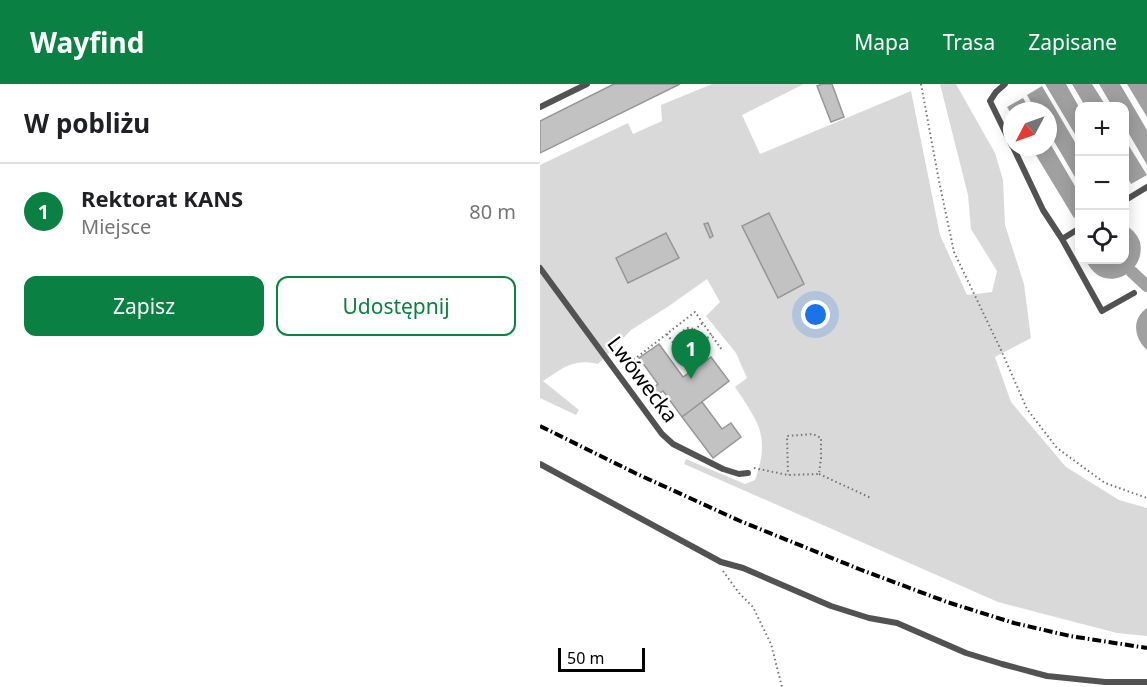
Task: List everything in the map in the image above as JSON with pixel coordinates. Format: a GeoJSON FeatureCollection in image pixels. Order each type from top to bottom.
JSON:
{"type":"FeatureCollection","features":[{"type":"Feature","properties":{"kind":"lane"},"geometry":{"type":"LineString","coordinates":[[540,107],[587,84]]}},
{"type":"Feature","properties":{"kind":"lane"},"geometry":{"type":"LineString","coordinates":[[1003,128],[990,101],[1005,84]]}},
{"type":"Feature","properties":{"kind":"lane"},"geometry":{"type":"LineString","coordinates":[[1017,156],[1043,210],[1102,311],[1134,293]]}},
{"type":"Feature","properties":{"kind":"lane"},"geometry":{"type":"LineString","coordinates":[[1129,198],[1147,187]]}},
{"type":"Feature","properties":{"kind":"lane"},"geometry":{"type":"LineString","coordinates":[[1062,239],[1075,231]]}},
{"type":"Feature","properties":{"kind":"lane","name":"Lwówecka"},"geometry":{"type":"LineString","coordinates":[[540,268],[662,434],[673,444],[723,469],[739,474],[749,470]]}},
{"type":"Feature","properties":{"kind":"lane"},"geometry":{"type":"LineString","coordinates":[[540,464],[721,562],[743,568],[831,606],[868,618],[897,623],[966,653],[1047,675],[1106,682],[1147,682]]}},
{"type":"Feature","properties":{"kind":"path"},"geometry":{"type":"LineString","coordinates":[[921,84],[954,252],[1027,409],[1057,448],[1106,483],[1147,498]]}},
{"type":"Feature","properties":{"kind":"path"},"geometry":{"type":"LineString","coordinates":[[623,368],[695,312],[722,350]]}},
{"type":"Feature","properties":{"kind":"path"},"geometry":{"type":"LineString","coordinates":[[680,323],[685,329]]}},
{"type":"Feature","properties":{"kind":"path"},"geometry":{"type":"LineString","coordinates":[[694,330],[703,323]]}},
{"type":"Feature","properties":{"kind":"path"},"geometry":{"type":"LineString","coordinates":[[685,329],[694,330]]}},
{"type":"Feature","properties":{"kind":"path"},"geometry":{"type":"LineString","coordinates":[[685,329],[682,335],[687,342],[696,336],[694,330]]}},
{"type":"Feature","properties":{"kind":"path"},"geometry":{"type":"LineString","coordinates":[[666,334],[681,353],[686,353],[712,335]]}},
{"type":"Feature","properties":{"kind":"path"},"geometry":{"type":"LineString","coordinates":[[693,340],[697,346]]}},
{"type":"Feature","properties":{"kind":"path"},"geometry":{"type":"LineString","coordinates":[[788,475],[787,436],[813,434],[821,438],[822,458],[819,474]]}},
{"type":"Feature","properties":{"kind":"path"},"geometry":{"type":"LineString","coordinates":[[749,470],[788,475],[819,474],[871,498]]}},
{"type":"Feature","properties":{"kind":"path"},"geometry":{"type":"LineString","coordinates":[[721,562],[723,572],[753,607],[771,644],[782,687]]}},
{"type":"Feature","properties":{"kind":"shaded area"},"geometry":{"type":"Polygon","coordinates":[[[712,84],[804,84],[742,115],[760,154],[911,91],[940,235],[967,295],[992,292],[997,271],[971,229],[968,195],[940,84],[956,84],[995,153],[1003,180],[1005,225],[1024,284],[1031,338],[995,357],[1011,402],[1066,467],[1119,500],[1147,508],[1147,636],[1117,633],[998,602],[684,464],[686,459],[745,484],[755,480],[762,455],[762,441],[757,424],[735,387],[747,378],[736,353],[706,316],[720,302],[707,279],[631,330],[598,364],[575,363],[543,381],[579,410],[576,415],[540,398],[540,165],[628,123],[633,134],[662,121],[661,105],[712,84]]]}},
{"type":"Feature","properties":{"kind":"shaded area"},"geometry":{"type":"Polygon","coordinates":[[[1045,84],[1066,84],[1076,102],[1075,134],[1057,102],[1045,84]]]}},
{"type":"Feature","properties":{"kind":"shaded area"},"geometry":{"type":"Polygon","coordinates":[[[1072,84],[1092,84],[1103,102],[1083,102],[1072,84]]]}},
{"type":"Feature","properties":{"kind":"shaded area"},"geometry":{"type":"Polygon","coordinates":[[[1099,84],[1120,84],[1147,130],[1147,165],[1129,134],[1129,102],[1110,102],[1099,84]]]}},
{"type":"Feature","properties":{"kind":"shaded area"},"geometry":{"type":"Polygon","coordinates":[[[1127,84],[1147,84],[1147,117],[1127,84]]]}},
{"type":"Feature","properties":{"kind":"shaded area"},"geometry":{"type":"Polygon","coordinates":[[[1042,86],[1051,102],[1031,102],[1027,95],[1042,86]]]}},
{"type":"Feature","properties":{"kind":"shaded area"},"geometry":{"type":"Polygon","coordinates":[[[1057,112],[1075,142],[1075,177],[1057,146],[1057,112]]]}},
{"type":"Feature","properties":{"kind":"shaded area"},"geometry":{"type":"Polygon","coordinates":[[[1129,146],[1147,175],[1131,184],[1129,180],[1129,146]]]}},
{"type":"Feature","properties":{"kind":"shaded area"},"geometry":{"type":"Polygon","coordinates":[[[1057,155],[1075,186],[1074,218],[1036,156],[1057,155]]]}},
{"type":"Feature","properties":{"kind":"shaded area"},"geometry":{"type":"Polygon","coordinates":[[[1130,228],[1140,242],[1137,264],[1130,272],[1112,279],[1102,277],[1093,271],[1089,264],[1129,264],[1130,228]]]}},
{"type":"Feature","properties":{"kind":"shaded area"},"geometry":{"type":"Polygon","coordinates":[[[1147,308],[1147,350],[1139,340],[1136,329],[1138,318],[1147,308]]]}},
{"type":"Feature","properties":{"kind":"building"},"geometry":{"type":"Polygon","coordinates":[[[614,84],[680,84],[540,153],[540,121],[614,84]]]}},
{"type":"Feature","properties":{"kind":"building"},"geometry":{"type":"Polygon","coordinates":[[[832,84],[844,117],[831,122],[817,86],[832,84]]]}},
{"type":"Feature","properties":{"kind":"building"},"geometry":{"type":"Polygon","coordinates":[[[769,213],[804,284],[778,298],[742,226],[769,213]]]}},
{"type":"Feature","properties":{"kind":"building"},"geometry":{"type":"Polygon","coordinates":[[[708,223],[713,236],[710,238],[704,224],[708,223]]]}},
{"type":"Feature","properties":{"kind":"building"},"geometry":{"type":"Polygon","coordinates":[[[666,233],[679,258],[628,283],[616,258],[666,233]]]}},
{"type":"Feature","properties":{"kind":"building"},"geometry":{"type":"Polygon","coordinates":[[[659,344],[683,377],[711,357],[729,381],[682,417],[663,391],[650,400],[645,394],[658,384],[639,358],[659,344]]]}},
{"type":"Feature","properties":{"kind":"building"},"geometry":{"type":"Polygon","coordinates":[[[702,402],[722,429],[731,423],[741,437],[713,458],[682,417],[702,402]]]}},
{"type":"Feature","properties":{"kind":"waterway"},"geometry":{"type":"LineString","coordinates":[[1132,272],[1147,286]]}},
{"type":"Feature","properties":{"kind":"railway"},"geometry":{"type":"LineString","coordinates":[[540,426],[740,521],[947,602],[1014,623],[1070,636],[1147,648]]}},
{"type":"Feature","properties":{"kind":"place","name":"Rektorat KANS"},"geometry":{"type":"Point","coordinates":[691,379]}}]}
